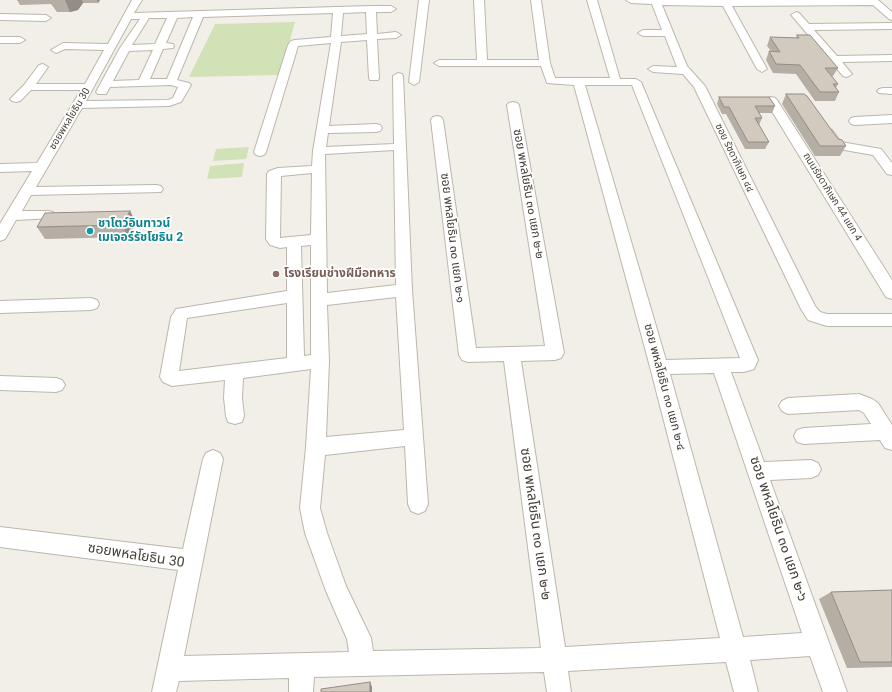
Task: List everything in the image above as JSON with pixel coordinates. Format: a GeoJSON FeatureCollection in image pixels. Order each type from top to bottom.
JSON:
{"type":"FeatureCollection","features":[{"type":"Feature","properties":{"kind":"street","name":"ซอยพหลโยธิน 30"},"geometry":{"type":"LineString","coordinates":[[0,236],[78,105],[137,0]]}},
{"type":"Feature","properties":{"kind":"street"},"geometry":{"type":"LineString","coordinates":[[414,82],[424,0]]}},
{"type":"Feature","properties":{"kind":"street"},"geometry":{"type":"LineString","coordinates":[[479,0],[482,63]]}},
{"type":"Feature","properties":{"kind":"street"},"geometry":{"type":"LineString","coordinates":[[536,0],[545,63],[551,81],[636,82],[749,360],[748,364],[744,365],[659,367]]}},
{"type":"Feature","properties":{"kind":"street"},"geometry":{"type":"LineString","coordinates":[[592,0],[616,82]]}},
{"type":"Feature","properties":{"kind":"street"},"geometry":{"type":"LineString","coordinates":[[631,0],[730,2],[874,1],[892,17]]}},
{"type":"Feature","properties":{"kind":"street","name":"ซอย รัชดาภิเษก ๔๔"},"geometry":{"type":"LineString","coordinates":[[655,1],[684,71],[695,81],[706,100],[798,288],[814,316],[827,320],[892,320]]}},
{"type":"Feature","properties":{"kind":"street"},"geometry":{"type":"LineString","coordinates":[[730,2],[762,69]]}},
{"type":"Feature","properties":{"kind":"street"},"geometry":{"type":"LineString","coordinates":[[371,9],[374,36],[374,78]]}},
{"type":"Feature","properties":{"kind":"street"},"geometry":{"type":"LineString","coordinates":[[128,16],[391,9]]}},
{"type":"Feature","properties":{"kind":"street"},"geometry":{"type":"LineString","coordinates":[[338,11],[336,41],[319,150],[318,300],[320,361],[316,447],[310,508],[316,533],[337,592],[359,638],[362,664]]}},
{"type":"Feature","properties":{"kind":"street"},"geometry":{"type":"LineString","coordinates":[[171,82],[199,15]]}},
{"type":"Feature","properties":{"kind":"street"},"geometry":{"type":"LineString","coordinates":[[796,15],[847,74]]}},
{"type":"Feature","properties":{"kind":"street"},"geometry":{"type":"LineString","coordinates":[[95,104],[125,48],[146,16]]}},
{"type":"Feature","properties":{"kind":"street"},"geometry":{"type":"LineString","coordinates":[[143,82],[173,16]]}},
{"type":"Feature","properties":{"kind":"street"},"geometry":{"type":"LineString","coordinates":[[0,17],[46,18]]}},
{"type":"Feature","properties":{"kind":"street"},"geometry":{"type":"LineString","coordinates":[[846,19],[854,27]]}},
{"type":"Feature","properties":{"kind":"street"},"geometry":{"type":"LineString","coordinates":[[806,27],[892,26]]}},
{"type":"Feature","properties":{"kind":"street"},"geometry":{"type":"LineString","coordinates":[[643,33],[668,33]]}},
{"type":"Feature","properties":{"kind":"street"},"geometry":{"type":"LineString","coordinates":[[260,152],[293,45],[299,42],[336,41],[396,35]]}},
{"type":"Feature","properties":{"kind":"street"},"geometry":{"type":"LineString","coordinates":[[0,40],[20,40]]}},
{"type":"Feature","properties":{"kind":"street"},"geometry":{"type":"LineString","coordinates":[[56,50],[64,46],[111,47]]}},
{"type":"Feature","properties":{"kind":"street"},"geometry":{"type":"LineString","coordinates":[[125,48],[186,46]]}},
{"type":"Feature","properties":{"kind":"street"},"geometry":{"type":"LineString","coordinates":[[833,59],[892,58]]}},
{"type":"Feature","properties":{"kind":"street"},"geometry":{"type":"LineString","coordinates":[[439,63],[545,63]]}},
{"type":"Feature","properties":{"kind":"street"},"geometry":{"type":"LineString","coordinates":[[16,99],[28,87],[43,67]]}},
{"type":"Feature","properties":{"kind":"street"},"geometry":{"type":"LineString","coordinates":[[653,69],[684,71]]}},
{"type":"Feature","properties":{"kind":"street"},"geometry":{"type":"LineString","coordinates":[[398,76],[404,290],[418,504]]}},
{"type":"Feature","properties":{"kind":"street"},"geometry":{"type":"LineString","coordinates":[[78,105],[173,102],[177,100],[185,85],[171,82],[107,84]]}},
{"type":"Feature","properties":{"kind":"street","name":"ซอย พหลโยธิน ๓๐ แยก ๒-๔"},"geometry":{"type":"LineString","coordinates":[[579,82],[659,367],[746,692]]}},
{"type":"Feature","properties":{"kind":"street"},"geometry":{"type":"LineString","coordinates":[[28,87],[88,87]]}},
{"type":"Feature","properties":{"kind":"street"},"geometry":{"type":"LineString","coordinates":[[706,100],[721,100]]}},
{"type":"Feature","properties":{"kind":"street","name":"ถนนรัชดาภิเษก 44 แยก 4"},"geometry":{"type":"LineString","coordinates":[[757,100],[778,100],[892,293]]}},
{"type":"Feature","properties":{"kind":"street","name":"ซอย พหลโยธิน ๓๐ แยก ๒-๒"},"geometry":{"type":"LineString","coordinates":[[513,105],[555,354],[512,355],[559,692]]}},
{"type":"Feature","properties":{"kind":"street"},"geometry":{"type":"LineString","coordinates":[[855,121],[892,119]]}},
{"type":"Feature","properties":{"kind":"street","name":"ซอย พหลโยธิน ๓๐ แยก ๒-๑"},"geometry":{"type":"LineString","coordinates":[[437,120],[468,355],[512,355]]}},
{"type":"Feature","properties":{"kind":"street"},"geometry":{"type":"LineString","coordinates":[[821,122],[837,144],[846,148],[877,152],[892,171]]}},
{"type":"Feature","properties":{"kind":"street"},"geometry":{"type":"LineString","coordinates":[[322,130],[376,128]]}},
{"type":"Feature","properties":{"kind":"street"},"geometry":{"type":"LineString","coordinates":[[319,150],[390,147]]}},
{"type":"Feature","properties":{"kind":"street"},"geometry":{"type":"LineString","coordinates":[[0,168],[41,167]]}},
{"type":"Feature","properties":{"kind":"street"},"geometry":{"type":"LineString","coordinates":[[318,239],[280,243],[275,242],[273,239],[274,174],[278,172],[319,169]]}},
{"type":"Feature","properties":{"kind":"street"},"geometry":{"type":"LineString","coordinates":[[27,192],[156,189]]}},
{"type":"Feature","properties":{"kind":"street"},"geometry":{"type":"LineString","coordinates":[[12,216],[48,215]]}},
{"type":"Feature","properties":{"kind":"street"},"geometry":{"type":"LineString","coordinates":[[294,242],[296,364]]}},
{"type":"Feature","properties":{"kind":"street"},"geometry":{"type":"LineString","coordinates":[[318,300],[404,290]]}},
{"type":"Feature","properties":{"kind":"street"},"geometry":{"type":"LineString","coordinates":[[294,296],[182,314],[179,317],[169,377],[172,379],[320,361]]}},
{"type":"Feature","properties":{"kind":"street"},"geometry":{"type":"LineString","coordinates":[[0,307],[91,304]]}},
{"type":"Feature","properties":{"kind":"street","name":"ซอย พหลโยธิน ๓๐ แยก ๒-๖"},"geometry":{"type":"LineString","coordinates":[[720,366],[835,692]]}},
{"type":"Feature","properties":{"kind":"street"},"geometry":{"type":"LineString","coordinates":[[234,372],[233,398],[235,416]]}},
{"type":"Feature","properties":{"kind":"street"},"geometry":{"type":"LineString","coordinates":[[0,383],[56,385]]}},
{"type":"Feature","properties":{"kind":"street"},"geometry":{"type":"LineString","coordinates":[[788,406],[859,402],[866,404],[871,408],[888,437]]}},
{"type":"Feature","properties":{"kind":"street"},"geometry":{"type":"LineString","coordinates":[[804,436],[888,437]]}},
{"type":"Feature","properties":{"kind":"street"},"geometry":{"type":"LineString","coordinates":[[316,447],[413,437]]}},
{"type":"Feature","properties":{"kind":"street"},"geometry":{"type":"LineString","coordinates":[[190,561],[212,459]]}},
{"type":"Feature","properties":{"kind":"street"},"geometry":{"type":"LineString","coordinates":[[758,471],[811,469]]}},
{"type":"Feature","properties":{"kind":"street","name":"ซอยพหลโยธิน 30"},"geometry":{"type":"LineString","coordinates":[[0,537],[190,561],[164,692]]}},
{"type":"Feature","properties":{"kind":"street"},"geometry":{"type":"LineString","coordinates":[[168,669],[554,660],[819,644]]}},
{"type":"Feature","properties":{"kind":"street"},"geometry":{"type":"LineString","coordinates":[[301,692],[302,666]]}},
{"type":"Feature","properties":{"kind":"green space"},"geometry":{"type":"Polygon","coordinates":[[[295,22],[280,75],[189,77],[215,24],[295,22]]]}},
{"type":"Feature","properties":{"kind":"green space"},"geometry":{"type":"Polygon","coordinates":[[[249,147],[246,159],[213,161],[216,149],[249,147]]]}},
{"type":"Feature","properties":{"kind":"green space"},"geometry":{"type":"Polygon","coordinates":[[[244,163],[242,177],[207,179],[210,166],[244,163]]]}},
{"type":"Feature","properties":{"kind":"building"},"geometry":{"type":"Polygon","coordinates":[[[797,35],[810,35],[838,68],[825,68],[838,84],[833,84],[839,92],[820,92],[800,65],[776,64],[769,51],[780,52],[770,37],[799,38],[797,35]]]}},
{"type":"Feature","properties":{"kind":"building"},"geometry":{"type":"Polygon","coordinates":[[[786,94],[804,94],[807,96],[838,139],[842,140],[846,146],[820,146],[786,94]]]}},
{"type":"Feature","properties":{"kind":"building"},"geometry":{"type":"Polygon","coordinates":[[[719,97],[769,97],[775,106],[755,106],[762,118],[755,118],[769,142],[748,142],[729,107],[724,107],[719,97]]]}},
{"type":"Feature","properties":{"kind":"building"},"geometry":{"type":"Polygon","coordinates":[[[130,211],[122,225],[37,227],[45,213],[130,211]]]}},
{"type":"Feature","properties":{"kind":"building"},"geometry":{"type":"Polygon","coordinates":[[[892,590],[892,662],[860,662],[831,592],[892,590]]]}},
{"type":"Feature","properties":{"kind":"building"},"geometry":{"type":"Polygon","coordinates":[[[370,682],[370,692],[321,692],[321,689],[370,682]]]}},
{"type":"Feature","properties":{"kind":"place","name":"ชาโตว์อินทาวน์ เมเจอร์รัชโยธิน 2"},"geometry":{"type":"Point","coordinates":[90,231]}},
{"type":"Feature","properties":{"kind":"place","name":"โรงเรียนช่างฝีมือทหาร"},"geometry":{"type":"Point","coordinates":[276,274]}}]}
